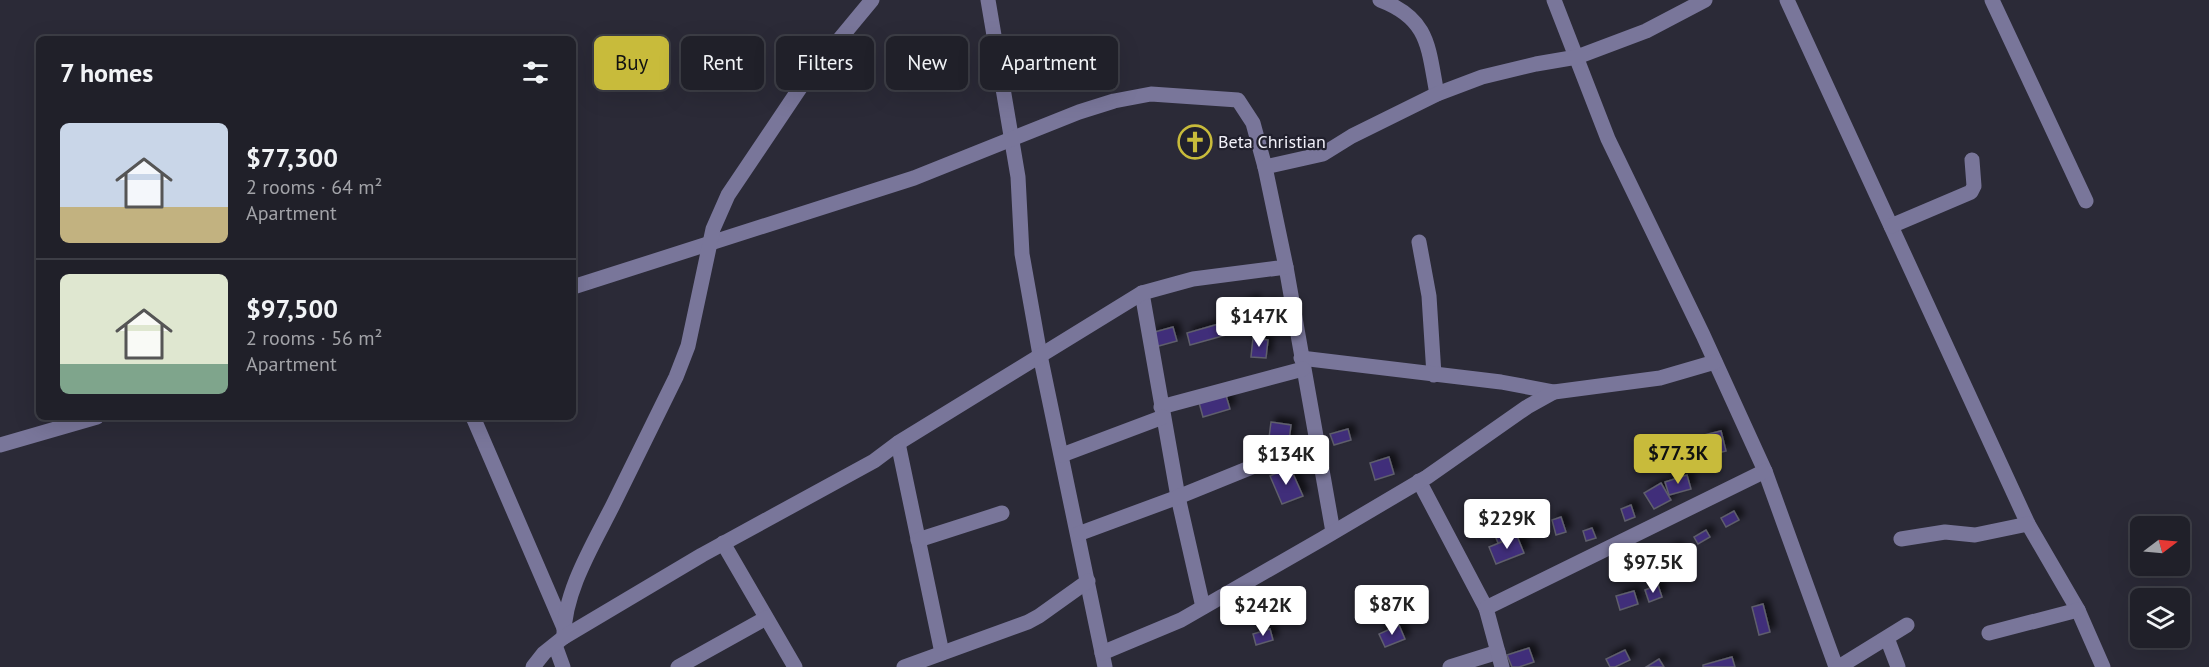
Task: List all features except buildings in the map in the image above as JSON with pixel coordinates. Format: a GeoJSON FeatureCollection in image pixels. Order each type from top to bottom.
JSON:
{"type":"FeatureCollection","features":[{"type":"Feature","properties":{"kind":"street"},"geometry":{"type":"LineString","coordinates":[[563,667],[561,637],[570,601],[582,567],[680,367],[688,346],[713,229],[728,195],[804,82],[872,0]]}},
{"type":"Feature","properties":{"kind":"street"},"geometry":{"type":"LineString","coordinates":[[988,0],[1018,177],[1022,254],[1040,355],[1104,660],[1203,607],[1419,481],[1527,407],[1554,392]]}},
{"type":"Feature","properties":{"kind":"street"},"geometry":{"type":"LineString","coordinates":[[1380,0],[1400,7],[1410,15],[1423,35],[1429,50],[1437,94]]}},
{"type":"Feature","properties":{"kind":"street"},"geometry":{"type":"LineString","coordinates":[[1554,0],[1608,139],[1765,471],[1838,667],[1907,625]]}},
{"type":"Feature","properties":{"kind":"street"},"geometry":{"type":"LineString","coordinates":[[1265,167],[1323,154],[1352,136],[1437,94],[1482,77],[1578,57],[1646,31],[1705,0]]}},
{"type":"Feature","properties":{"kind":"street"},"geometry":{"type":"LineString","coordinates":[[1787,0],[2028,524],[2078,610],[2103,667]]}},
{"type":"Feature","properties":{"kind":"street"},"geometry":{"type":"LineString","coordinates":[[1992,0],[2086,201]]}},
{"type":"Feature","properties":{"kind":"street"},"geometry":{"type":"LineString","coordinates":[[576,286],[914,178],[1114,101],[1151,94],[1234,99],[1242,104],[1253,123],[1265,167],[1286,267],[1333,532]]}},
{"type":"Feature","properties":{"kind":"street"},"geometry":{"type":"LineString","coordinates":[[1891,226],[1971,192],[1974,186],[1972,160]]}},
{"type":"Feature","properties":{"kind":"street"},"geometry":{"type":"LineString","coordinates":[[1419,242],[1429,296],[1434,375]]}},
{"type":"Feature","properties":{"kind":"street"},"geometry":{"type":"LineString","coordinates":[[532,667],[561,637],[723,543],[874,461],[898,443],[1142,293],[1193,279],[1286,267]]}},
{"type":"Feature","properties":{"kind":"street"},"geometry":{"type":"LineString","coordinates":[[1142,293],[1178,497],[1203,607]]}},
{"type":"Feature","properties":{"kind":"street"},"geometry":{"type":"LineString","coordinates":[[1062,455],[1162,412],[1302,363],[1361,364],[1501,382],[1554,392],[1660,378],[1715,362]]}},
{"type":"Feature","properties":{"kind":"street"},"geometry":{"type":"LineString","coordinates":[[0,446],[87,420]]}},
{"type":"Feature","properties":{"kind":"street"},"geometry":{"type":"LineString","coordinates":[[474,420],[561,637]]}},
{"type":"Feature","properties":{"kind":"street"},"geometry":{"type":"LineString","coordinates":[[1078,534],[1178,497],[1316,441]]}},
{"type":"Feature","properties":{"kind":"street"},"geometry":{"type":"LineString","coordinates":[[898,443],[942,653]]}},
{"type":"Feature","properties":{"kind":"street"},"geometry":{"type":"LineString","coordinates":[[1486,608],[1765,471]]}},
{"type":"Feature","properties":{"kind":"street"},"geometry":{"type":"LineString","coordinates":[[1419,481],[1486,608],[1500,660],[1450,667]]}},
{"type":"Feature","properties":{"kind":"street"},"geometry":{"type":"LineString","coordinates":[[918,540],[1002,513]]}},
{"type":"Feature","properties":{"kind":"street"},"geometry":{"type":"LineString","coordinates":[[1901,539],[1945,532],[1975,535],[2028,524]]}},
{"type":"Feature","properties":{"kind":"street"},"geometry":{"type":"LineString","coordinates":[[723,543],[795,667]]}},
{"type":"Feature","properties":{"kind":"street"},"geometry":{"type":"LineString","coordinates":[[904,667],[1028,622],[1088,581]]}},
{"type":"Feature","properties":{"kind":"street"},"geometry":{"type":"LineString","coordinates":[[1989,633],[2078,610]]}},
{"type":"Feature","properties":{"kind":"street"},"geometry":{"type":"LineString","coordinates":[[678,667],[766,618]]}},
{"type":"Feature","properties":{"kind":"street"},"geometry":{"type":"LineString","coordinates":[[1887,638],[1898,667]]}},
{"type":"Feature","properties":{"kind":"place","name":"Beta Christian"},"geometry":{"type":"Point","coordinates":[1195,142]}}]}
